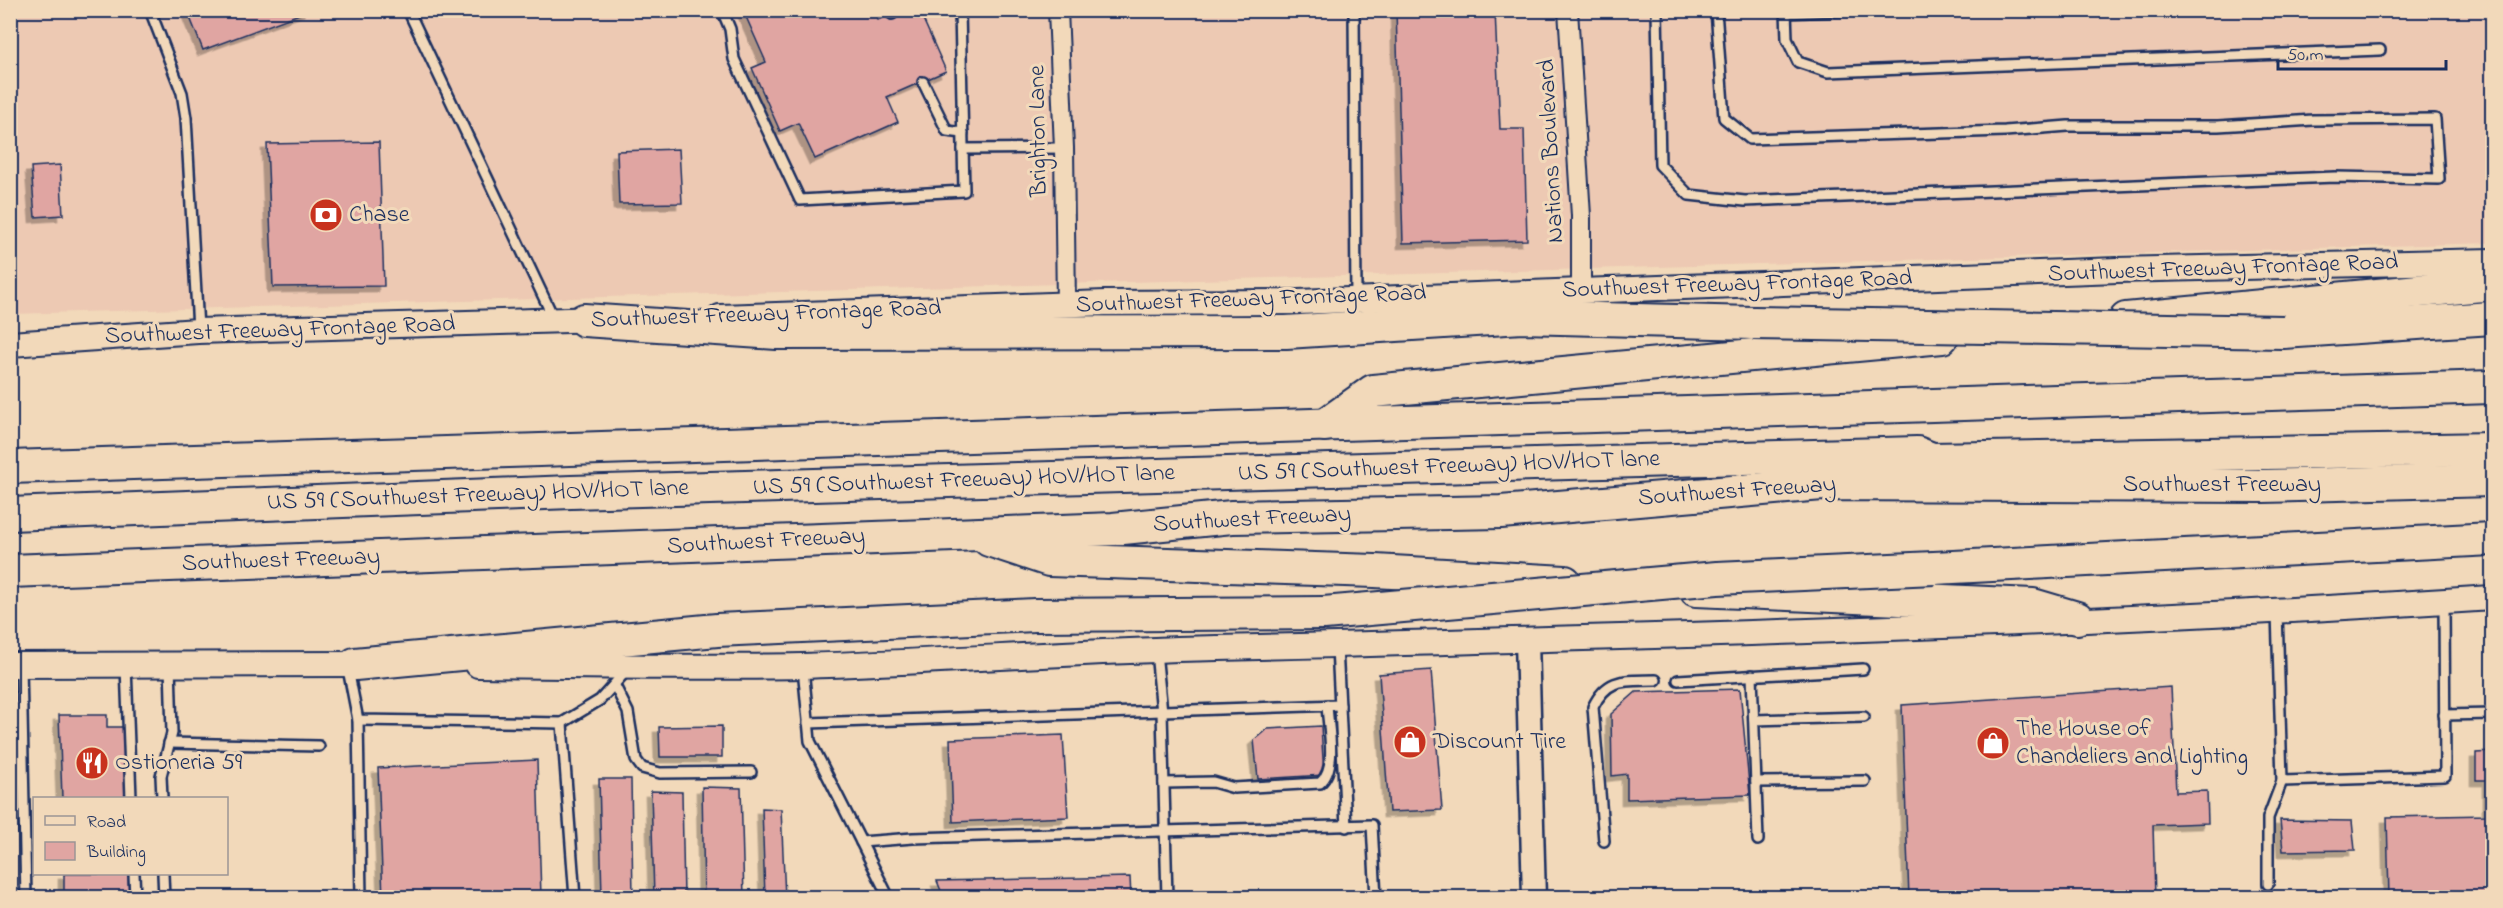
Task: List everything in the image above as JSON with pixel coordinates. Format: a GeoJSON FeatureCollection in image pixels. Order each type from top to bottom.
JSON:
{"type":"FeatureCollection","features":[{"type":"Feature","properties":{"kind":"highway"},"geometry":{"type":"LineString","coordinates":[[1325,425],[1373,391],[2493,284]]}},
{"type":"Feature","properties":{"kind":"highway"},"geometry":{"type":"LineString","coordinates":[[569,321],[777,333],[1286,333],[1522,317],[2283,332],[2493,318]]}},
{"type":"Feature","properties":{"kind":"highway"},"geometry":{"type":"LineString","coordinates":[[10,467],[2493,387]]}},
{"type":"Feature","properties":{"kind":"highway","name":"Southwest Freeway"},"geometry":{"type":"LineString","coordinates":[[1917,453],[1931,444],[2493,428]]}},
{"type":"Feature","properties":{"kind":"highway","name":"Southwest Freeway"},"geometry":{"type":"LineString","coordinates":[[1917,453],[1932,459],[2493,449]]}},
{"type":"Feature","properties":{"kind":"highway","name":"US 59 (Southwest Freeway) HOV/HOT lane"},"geometry":{"type":"LineString","coordinates":[[10,514],[571,492],[1917,453]]}},
{"type":"Feature","properties":{"kind":"highway","name":"Southwest Freeway"},"geometry":{"type":"LineString","coordinates":[[10,571],[1113,529],[1232,517],[1501,512],[1822,484],[2263,486],[2493,480]]}},
{"type":"Feature","properties":{"kind":"highway"},"geometry":{"type":"LineString","coordinates":[[968,533],[1049,560],[1375,571],[1802,597],[2033,605],[2077,618]]}},
{"type":"Feature","properties":{"kind":"highway"},"geometry":{"type":"LineString","coordinates":[[351,664],[717,630],[1035,615],[1324,613],[1717,578],[2493,539]]}},
{"type":"Feature","properties":{"kind":"main road","name":"Southwest Freeway Frontage Road"},"geometry":{"type":"LineString","coordinates":[[10,344],[198,332],[1105,303],[1298,302],[1581,289],[2493,261]]}},
{"type":"Feature","properties":{"kind":"main road"},"geometry":{"type":"LineString","coordinates":[[16,665],[803,666],[1155,649],[1862,630],[2077,618],[2277,611],[2493,598]]}},
{"type":"Feature","properties":{"kind":"street","name":"Brighton Lane"},"geometry":{"type":"LineString","coordinates":[[1058,10],[1064,148],[1066,306]]}},
{"type":"Feature","properties":{"kind":"street","name":"Nations Boulevard"},"geometry":{"type":"LineString","coordinates":[[1568,10],[1581,216],[1581,289]]}},
{"type":"Feature","properties":{"kind":"street"},"geometry":{"type":"LineString","coordinates":[[1527,640],[1534,897]]}},
{"type":"Feature","properties":{"kind":"lane"},"geometry":{"type":"LineString","coordinates":[[150,10],[182,93],[185,110],[198,332]]}},
{"type":"Feature","properties":{"kind":"lane"},"geometry":{"type":"LineString","coordinates":[[408,10],[569,321]]}},
{"type":"Feature","properties":{"kind":"lane"},"geometry":{"type":"LineString","coordinates":[[722,10],[730,29],[734,59],[800,200],[964,190],[960,10]]}},
{"type":"Feature","properties":{"kind":"lane"},"geometry":{"type":"LineString","coordinates":[[1354,10],[1356,298]]}},
{"type":"Feature","properties":{"kind":"lane"},"geometry":{"type":"LineString","coordinates":[[1657,10],[1660,165],[1689,195],[1745,201],[2335,177],[2439,179],[2436,119],[2313,120],[2218,126],[2068,126],[2005,131],[1750,139],[1724,118],[1716,10]]}},
{"type":"Feature","properties":{"kind":"lane"},"geometry":{"type":"LineString","coordinates":[[1857,10],[1786,12],[1787,39],[1798,62],[1828,72],[2380,50]]}},
{"type":"Feature","properties":{"kind":"lane"},"geometry":{"type":"LineString","coordinates":[[923,82],[947,131],[963,133]]}},
{"type":"Feature","properties":{"kind":"lane"},"geometry":{"type":"LineString","coordinates":[[963,149],[1064,148]]}},
{"type":"Feature","properties":{"kind":"lane"},"geometry":{"type":"LineString","coordinates":[[2283,781],[2445,776],[2444,601]]}},
{"type":"Feature","properties":{"kind":"lane"},"geometry":{"type":"LineString","coordinates":[[2268,884],[2268,818],[2283,781],[2277,611]]}},
{"type":"Feature","properties":{"kind":"lane"},"geometry":{"type":"LineString","coordinates":[[1337,644],[1346,827]]}},
{"type":"Feature","properties":{"kind":"lane"},"geometry":{"type":"LineString","coordinates":[[1155,649],[1162,712],[1167,897]]}},
{"type":"Feature","properties":{"kind":"lane"},"geometry":{"type":"LineString","coordinates":[[351,664],[358,720],[361,897]]}},
{"type":"Feature","properties":{"kind":"lane"},"geometry":{"type":"LineString","coordinates":[[16,665],[26,897]]}},
{"type":"Feature","properties":{"kind":"lane"},"geometry":{"type":"LineString","coordinates":[[126,665],[131,797]]}},
{"type":"Feature","properties":{"kind":"lane"},"geometry":{"type":"LineString","coordinates":[[162,797],[161,776],[172,733],[170,665]]}},
{"type":"Feature","properties":{"kind":"lane"},"geometry":{"type":"LineString","coordinates":[[358,720],[562,723],[600,700],[615,686],[630,666]]}},
{"type":"Feature","properties":{"kind":"lane"},"geometry":{"type":"LineString","coordinates":[[803,666],[810,741],[889,897]]}},
{"type":"Feature","properties":{"kind":"lane"},"geometry":{"type":"LineString","coordinates":[[1678,680],[1863,669]]}},
{"type":"Feature","properties":{"kind":"lane"},"geometry":{"type":"LineString","coordinates":[[1752,675],[1758,840]]}},
{"type":"Feature","properties":{"kind":"lane"},"geometry":{"type":"LineString","coordinates":[[1604,841],[1593,707],[1599,694],[1614,682],[1656,680]]}},
{"type":"Feature","properties":{"kind":"lane"},"geometry":{"type":"LineString","coordinates":[[615,686],[628,712],[636,760],[642,768],[660,773],[751,772]]}},
{"type":"Feature","properties":{"kind":"lane"},"geometry":{"type":"LineString","coordinates":[[1164,783],[1213,782],[1234,788],[1320,783],[1328,777],[1330,766],[1327,705]]}},
{"type":"Feature","properties":{"kind":"lane"},"geometry":{"type":"LineString","coordinates":[[808,723],[1340,705]]}},
{"type":"Feature","properties":{"kind":"lane"},"geometry":{"type":"LineString","coordinates":[[2444,715],[2493,714]]}},
{"type":"Feature","properties":{"kind":"lane"},"geometry":{"type":"LineString","coordinates":[[1754,720],[1864,717]]}},
{"type":"Feature","properties":{"kind":"lane"},"geometry":{"type":"LineString","coordinates":[[562,723],[575,897]]}},
{"type":"Feature","properties":{"kind":"lane"},"geometry":{"type":"LineString","coordinates":[[169,743],[319,746]]}},
{"type":"Feature","properties":{"kind":"lane"},"geometry":{"type":"LineString","coordinates":[[1756,782],[1865,781]]}},
{"type":"Feature","properties":{"kind":"lane"},"geometry":{"type":"LineString","coordinates":[[861,842],[913,838],[1372,825],[1377,897]]}},
{"type":"Feature","properties":{"kind":"lane"},"geometry":{"type":"LineString","coordinates":[[134,875],[135,897]]}},
{"type":"Feature","properties":{"kind":"lane"},"geometry":{"type":"LineString","coordinates":[[163,875],[164,897]]}},
{"type":"Feature","properties":{"kind":"shaded area"},"geometry":{"type":"Polygon","coordinates":[[[11,11],[2492,11],[2492,243],[11,314],[11,11]]]}},
{"type":"Feature","properties":{"kind":"building"},"geometry":{"type":"Polygon","coordinates":[[[187,10],[310,10],[203,50],[187,10]]]}},
{"type":"Feature","properties":{"kind":"building"},"geometry":{"type":"Polygon","coordinates":[[[743,10],[874,10],[878,20],[899,10],[919,10],[946,71],[887,97],[898,122],[815,159],[798,123],[780,131],[752,68],[766,62],[743,10]]]}},
{"type":"Feature","properties":{"kind":"building"},"geometry":{"type":"Polygon","coordinates":[[[1396,10],[1495,10],[1500,129],[1524,129],[1527,240],[1403,243],[1396,10]]]}},
{"type":"Feature","properties":{"kind":"building","name":"Chase"},"geometry":{"type":"Polygon","coordinates":[[[379,142],[384,286],[273,287],[267,144],[379,142]]]}},
{"type":"Feature","properties":{"kind":"building"},"geometry":{"type":"Polygon","coordinates":[[[679,149],[682,203],[619,204],[617,151],[679,149]]]}},
{"type":"Feature","properties":{"kind":"building"},"geometry":{"type":"Polygon","coordinates":[[[60,165],[63,215],[35,217],[31,167],[60,165]]]}},
{"type":"Feature","properties":{"kind":"building","name":"Discount Tire"},"geometry":{"type":"Polygon","coordinates":[[[1431,670],[1442,810],[1389,812],[1379,674],[1431,670]]]}},
{"type":"Feature","properties":{"kind":"building"},"geometry":{"type":"Polygon","coordinates":[[[2171,687],[2176,792],[2207,791],[2208,823],[2153,825],[2155,898],[1909,898],[1902,705],[2171,687]]]}},
{"type":"Feature","properties":{"kind":"building"},"geometry":{"type":"Polygon","coordinates":[[[1740,689],[1750,795],[1627,799],[1627,774],[1612,776],[1611,714],[1636,692],[1740,689]]]}},
{"type":"Feature","properties":{"kind":"building"},"geometry":{"type":"Polygon","coordinates":[[[59,715],[107,715],[107,727],[125,727],[127,797],[62,797],[59,715]]]}},
{"type":"Feature","properties":{"kind":"building"},"geometry":{"type":"Polygon","coordinates":[[[722,726],[722,757],[660,757],[659,727],[722,726]]]}},
{"type":"Feature","properties":{"kind":"building"},"geometry":{"type":"Polygon","coordinates":[[[1321,726],[1324,775],[1258,779],[1254,740],[1267,729],[1321,726]]]}},
{"type":"Feature","properties":{"kind":"building"},"geometry":{"type":"Polygon","coordinates":[[[1063,735],[1068,817],[953,822],[950,739],[1063,735]]]}},
{"type":"Feature","properties":{"kind":"building"},"geometry":{"type":"Polygon","coordinates":[[[2492,752],[2492,898],[2389,898],[2387,817],[2488,815],[2488,780],[2476,780],[2476,753],[2492,752]]]}},
{"type":"Feature","properties":{"kind":"building"},"geometry":{"type":"Polygon","coordinates":[[[537,760],[541,898],[383,898],[378,768],[537,760]]]}},
{"type":"Feature","properties":{"kind":"building"},"geometry":{"type":"Polygon","coordinates":[[[599,779],[631,779],[633,898],[602,898],[599,779]]]}},
{"type":"Feature","properties":{"kind":"building"},"geometry":{"type":"Polygon","coordinates":[[[702,787],[741,788],[744,898],[704,898],[702,787]]]}},
{"type":"Feature","properties":{"kind":"building"},"geometry":{"type":"Polygon","coordinates":[[[651,791],[682,792],[684,898],[654,898],[651,791]]]}},
{"type":"Feature","properties":{"kind":"building"},"geometry":{"type":"Polygon","coordinates":[[[762,808],[781,809],[785,898],[765,898],[762,808]]]}},
{"type":"Feature","properties":{"kind":"building"},"geometry":{"type":"Polygon","coordinates":[[[2280,820],[2352,821],[2355,850],[2283,851],[2280,820]]]}},
{"type":"Feature","properties":{"kind":"building"},"geometry":{"type":"Polygon","coordinates":[[[64,875],[128,875],[129,898],[64,898],[64,875]]]}},
{"type":"Feature","properties":{"kind":"building"},"geometry":{"type":"Polygon","coordinates":[[[1130,877],[1131,898],[944,898],[937,881],[1130,877]]]}},
{"type":"Feature","properties":{"kind":"place","name":"Chase"},"geometry":{"type":"Point","coordinates":[326,215]}},
{"type":"Feature","properties":{"kind":"place","name":"Discount Tire"},"geometry":{"type":"Point","coordinates":[1410,742]}},
{"type":"Feature","properties":{"kind":"place","name":"The House of Chandeliers and Lighting"},"geometry":{"type":"Point","coordinates":[1993,743]}},
{"type":"Feature","properties":{"kind":"place","name":"Ostioneria 59"},"geometry":{"type":"Point","coordinates":[92,763]}}]}
